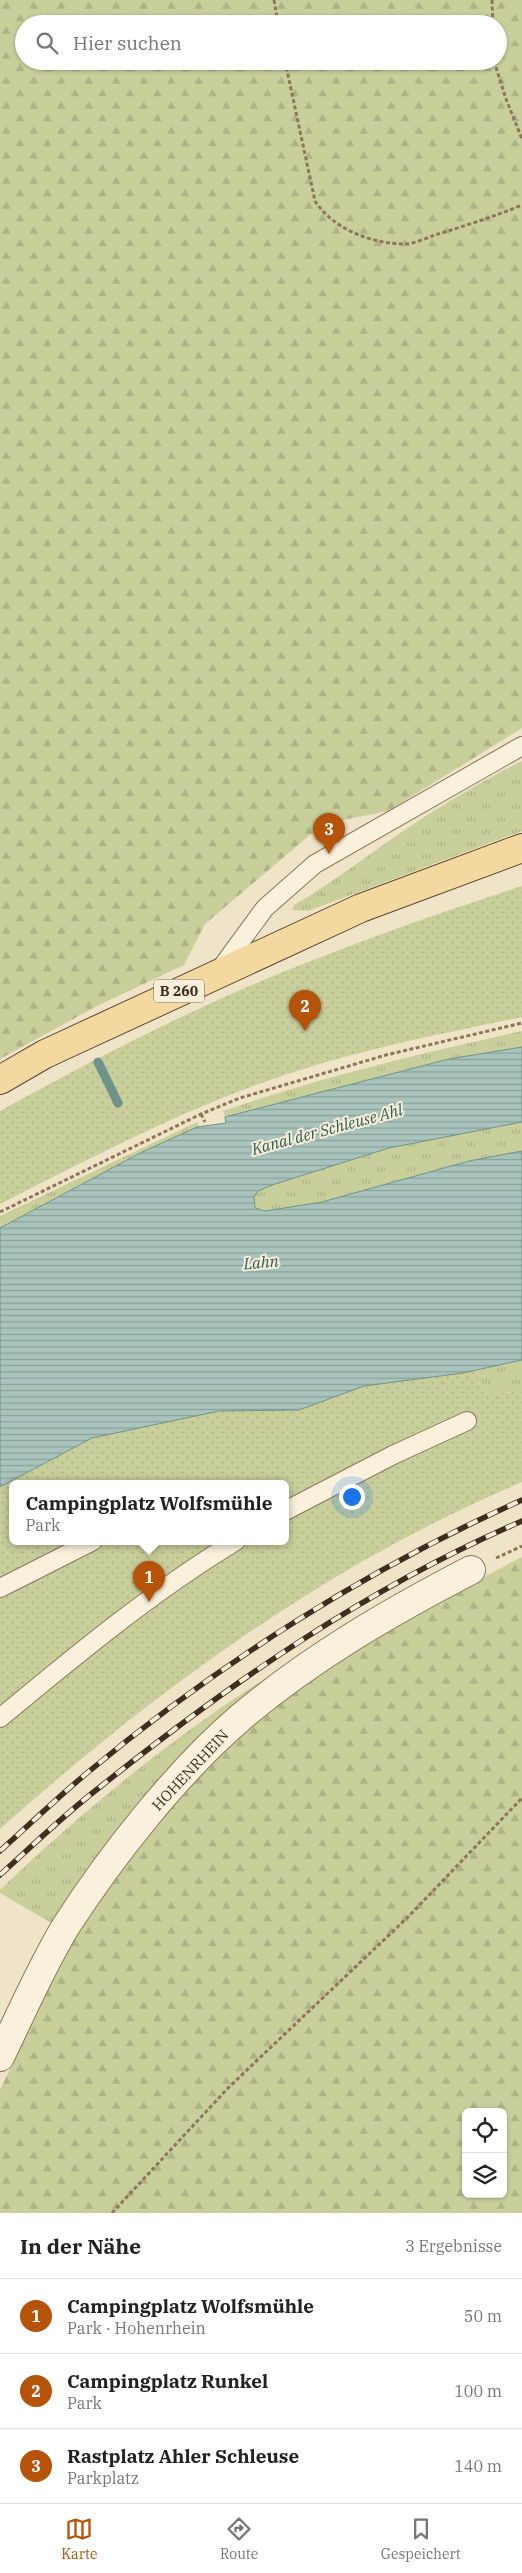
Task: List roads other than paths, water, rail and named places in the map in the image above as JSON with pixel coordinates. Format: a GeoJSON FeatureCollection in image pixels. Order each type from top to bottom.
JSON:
{"type":"FeatureCollection","features":[{"type":"Feature","properties":{"kind":"main road","name":"B 260"},"geometry":{"type":"LineString","coordinates":[[0,1080],[45,1054],[217,972],[361,908],[522,848]]}},
{"type":"Feature","properties":{"kind":"street","name":"HOHENRHEIN"},"geometry":{"type":"LineString","coordinates":[[0,2058],[61,1936],[86,1897],[160,1802],[199,1757],[239,1719],[288,1679],[404,1605],[471,1570]]}},
{"type":"Feature","properties":{"kind":"lane"},"geometry":{"type":"LineString","coordinates":[[217,972],[265,908],[315,864],[522,746]]}},
{"type":"Feature","properties":{"kind":"lane"},"geometry":{"type":"LineString","coordinates":[[289,1509],[393,1455],[467,1421]]}},
{"type":"Feature","properties":{"kind":"lane"},"geometry":{"type":"LineString","coordinates":[[0,1588],[85,1545]]}},
{"type":"Feature","properties":{"kind":"lane"},"geometry":{"type":"LineString","coordinates":[[0,1718],[133,1611],[198,1564],[229,1545]]}},
{"type":"Feature","properties":{"kind":"water"},"geometry":{"type":"Polygon","coordinates":[[[522,1047],[522,1122],[389,1148],[272,1185],[258,1191],[254,1197],[255,1208],[265,1211],[322,1202],[469,1161],[522,1151],[522,1360],[463,1373],[364,1386],[299,1410],[219,1411],[92,1438],[13,1480],[9,1480],[9,1482],[0,1487],[0,1228],[142,1152],[197,1127],[226,1123],[225,1117],[449,1059],[522,1047]]]}},
{"type":"Feature","properties":{"kind":"waterway"},"geometry":{"type":"LineString","coordinates":[[98,1062],[118,1103]]}},
{"type":"Feature","properties":{"kind":"railway"},"geometry":{"type":"LineString","coordinates":[[0,1851],[76,1782],[188,1694],[241,1657],[351,1588],[407,1556],[522,1500]]}},
{"type":"Feature","properties":{"kind":"railway"},"geometry":{"type":"LineString","coordinates":[[0,1875],[87,1797],[149,1748],[250,1675],[302,1640],[410,1576],[465,1547],[522,1521]]}},
{"type":"Feature","properties":{"kind":"place","name":"Rastplatz Ahler Schleuse"},"geometry":{"type":"Point","coordinates":[329,854]}},
{"type":"Feature","properties":{"kind":"place","name":"Campingplatz Runkel"},"geometry":{"type":"Point","coordinates":[305,1031]}},
{"type":"Feature","properties":{"kind":"place","name":"Campingplatz Wolfsmühle"},"geometry":{"type":"Point","coordinates":[149,1602]}},
{"type":"Feature","properties":{"kind":"water label","name":"Kanal der Schleuse Ahl"},"geometry":{"type":"Point","coordinates":[327,1129]}},
{"type":"Feature","properties":{"kind":"water label","name":"Lahn"},"geometry":{"type":"Point","coordinates":[261,1262]}}]}
